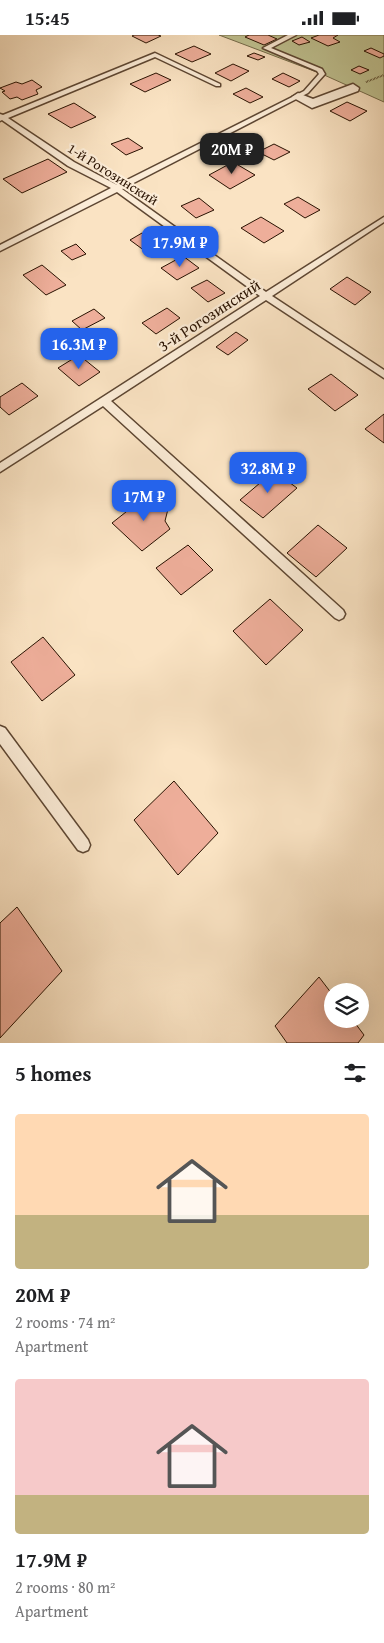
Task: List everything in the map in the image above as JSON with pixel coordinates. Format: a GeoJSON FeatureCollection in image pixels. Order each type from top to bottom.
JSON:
{"type":"FeatureCollection","features":[{"type":"Feature","properties":{"kind":"street"},"geometry":{"type":"LineString","coordinates":[[302,94],[312,104],[353,88]]}},
{"type":"Feature","properties":{"kind":"lane"},"geometry":{"type":"LineString","coordinates":[[0,248],[302,94],[322,75],[320,70],[266,48],[293,35]]}},
{"type":"Feature","properties":{"kind":"lane"},"geometry":{"type":"LineString","coordinates":[[1,118],[155,55],[218,85]]}},
{"type":"Feature","properties":{"kind":"lane","name":"1-й Рогозинский"},"geometry":{"type":"LineString","coordinates":[[1,118],[70,164],[118,189],[266,296],[384,375]]}},
{"type":"Feature","properties":{"kind":"lane","name":"3-й Рогозинский"},"geometry":{"type":"LineString","coordinates":[[0,468],[384,219]]}},
{"type":"Feature","properties":{"kind":"lane"},"geometry":{"type":"LineString","coordinates":[[104,401],[339,614]]}},
{"type":"Feature","properties":{"kind":"lane"},"geometry":{"type":"LineString","coordinates":[[0,733],[83,845]]}},
{"type":"Feature","properties":{"kind":"green space"},"geometry":{"type":"Polygon","coordinates":[[[219,35],[384,35],[384,102],[322,74],[219,35]]]}},
{"type":"Feature","properties":{"kind":"building"},"geometry":{"type":"Polygon","coordinates":[[[249,35],[268,35],[277,39],[264,45],[245,37],[249,35]]]}},
{"type":"Feature","properties":{"kind":"building"},"geometry":{"type":"Polygon","coordinates":[[[319,35],[338,35],[333,38],[340,42],[328,46],[311,38],[319,35]]]}},
{"type":"Feature","properties":{"kind":"building"},"geometry":{"type":"Polygon","coordinates":[[[132,36],[161,36],[146,43],[132,36]]]}},
{"type":"Feature","properties":{"kind":"building"},"geometry":{"type":"Polygon","coordinates":[[[302,37],[310,42],[299,45],[292,41],[302,37]]]}},
{"type":"Feature","properties":{"kind":"building"},"geometry":{"type":"Polygon","coordinates":[[[194,46],[211,54],[192,62],[175,54],[194,46]]]}},
{"type":"Feature","properties":{"kind":"building"},"geometry":{"type":"Polygon","coordinates":[[[371,48],[384,54],[384,56],[380,58],[364,51],[371,48]]]}},
{"type":"Feature","properties":{"kind":"building"},"geometry":{"type":"Polygon","coordinates":[[[254,53],[265,57],[258,60],[247,56],[254,53]]]}},
{"type":"Feature","properties":{"kind":"building"},"geometry":{"type":"Polygon","coordinates":[[[233,64],[249,71],[231,81],[215,73],[233,64]]]}},
{"type":"Feature","properties":{"kind":"building"},"geometry":{"type":"Polygon","coordinates":[[[359,66],[369,70],[360,74],[351,70],[359,66]]]}},
{"type":"Feature","properties":{"kind":"building"},"geometry":{"type":"Polygon","coordinates":[[[156,73],[171,80],[145,92],[130,84],[156,73]]]}},
{"type":"Feature","properties":{"kind":"building"},"geometry":{"type":"Polygon","coordinates":[[[283,73],[300,81],[289,87],[272,79],[283,73]]]}},
{"type":"Feature","properties":{"kind":"building"},"geometry":{"type":"Polygon","coordinates":[[[32,80],[42,87],[36,90],[38,94],[22,100],[17,97],[10,99],[2,92],[5,91],[0,88],[16,82],[22,84],[32,80]]]}},
{"type":"Feature","properties":{"kind":"building"},"geometry":{"type":"Polygon","coordinates":[[[246,88],[263,97],[250,103],[233,94],[246,88]]]}},
{"type":"Feature","properties":{"kind":"building"},"geometry":{"type":"Polygon","coordinates":[[[347,102],[367,111],[350,121],[330,111],[347,102]]]}},
{"type":"Feature","properties":{"kind":"building"},"geometry":{"type":"Polygon","coordinates":[[[74,103],[96,117],[71,128],[48,114],[74,103]]]}},
{"type":"Feature","properties":{"kind":"building"},"geometry":{"type":"Polygon","coordinates":[[[128,138],[143,148],[126,155],[111,144],[128,138]]]}},
{"type":"Feature","properties":{"kind":"building"},"geometry":{"type":"Polygon","coordinates":[[[274,144],[290,152],[274,160],[258,152],[274,144]]]}},
{"type":"Feature","properties":{"kind":"building"},"geometry":{"type":"Polygon","coordinates":[[[48,159],[67,172],[22,193],[3,179],[48,159]]]}},
{"type":"Feature","properties":{"kind":"building"},"geometry":{"type":"Polygon","coordinates":[[[233,162],[255,175],[230,189],[209,175],[233,162]]]}},
{"type":"Feature","properties":{"kind":"building"},"geometry":{"type":"Polygon","coordinates":[[[298,197],[320,210],[305,218],[284,204],[298,197]]]}},
{"type":"Feature","properties":{"kind":"building"},"geometry":{"type":"Polygon","coordinates":[[[199,198],[214,210],[196,218],[181,206],[199,198]]]}},
{"type":"Feature","properties":{"kind":"building"},"geometry":{"type":"Polygon","coordinates":[[[261,217],[284,231],[264,243],[241,228],[261,217]]]}},
{"type":"Feature","properties":{"kind":"building"},"geometry":{"type":"Polygon","coordinates":[[[142,233],[162,248],[149,254],[130,240],[142,233]]]}},
{"type":"Feature","properties":{"kind":"building"},"geometry":{"type":"Polygon","coordinates":[[[76,244],[86,254],[72,260],[61,251],[76,244]]]}},
{"type":"Feature","properties":{"kind":"building"},"geometry":{"type":"Polygon","coordinates":[[[183,256],[199,268],[177,280],[161,268],[183,256]]]}},
{"type":"Feature","properties":{"kind":"building"},"geometry":{"type":"Polygon","coordinates":[[[42,265],[66,285],[46,295],[23,275],[42,265]]]}},
{"type":"Feature","properties":{"kind":"building"},"geometry":{"type":"Polygon","coordinates":[[[347,277],[371,292],[355,305],[330,289],[347,277]]]}},
{"type":"Feature","properties":{"kind":"building"},"geometry":{"type":"Polygon","coordinates":[[[207,280],[225,293],[208,302],[191,288],[207,280]]]}},
{"type":"Feature","properties":{"kind":"building"},"geometry":{"type":"Polygon","coordinates":[[[167,308],[180,318],[156,334],[142,323],[167,308]]]}},
{"type":"Feature","properties":{"kind":"building"},"geometry":{"type":"Polygon","coordinates":[[[94,309],[105,318],[82,330],[72,321],[94,309]]]}},
{"type":"Feature","properties":{"kind":"building"},"geometry":{"type":"Polygon","coordinates":[[[236,332],[248,340],[228,355],[216,347],[236,332]]]}},
{"type":"Feature","properties":{"kind":"building"},"geometry":{"type":"Polygon","coordinates":[[[79,355],[100,372],[79,386],[58,368],[79,355]]]}},
{"type":"Feature","properties":{"kind":"building"},"geometry":{"type":"Polygon","coordinates":[[[331,374],[358,395],[335,411],[308,389],[331,374]]]}},
{"type":"Feature","properties":{"kind":"building"},"geometry":{"type":"Polygon","coordinates":[[[22,383],[38,396],[9,415],[0,407],[0,397],[22,383]]]}},
{"type":"Feature","properties":{"kind":"building"},"geometry":{"type":"Polygon","coordinates":[[[384,414],[384,443],[365,429],[384,414]]]}},
{"type":"Feature","properties":{"kind":"building"},"geometry":{"type":"Polygon","coordinates":[[[274,471],[297,488],[263,518],[240,500],[274,471]]]}},
{"type":"Feature","properties":{"kind":"building"},"geometry":{"type":"Polygon","coordinates":[[[150,493],[168,509],[165,521],[170,529],[142,551],[112,523],[150,493]]]}},
{"type":"Feature","properties":{"kind":"building"},"geometry":{"type":"Polygon","coordinates":[[[318,525],[347,548],[316,577],[287,553],[318,525]]]}},
{"type":"Feature","properties":{"kind":"building"},"geometry":{"type":"Polygon","coordinates":[[[188,545],[213,570],[181,595],[156,568],[188,545]]]}},
{"type":"Feature","properties":{"kind":"building"},"geometry":{"type":"Polygon","coordinates":[[[270,599],[303,630],[266,665],[233,631],[270,599]]]}},
{"type":"Feature","properties":{"kind":"building"},"geometry":{"type":"Polygon","coordinates":[[[43,637],[75,675],[42,701],[11,662],[43,637]]]}},
{"type":"Feature","properties":{"kind":"building"},"geometry":{"type":"Polygon","coordinates":[[[174,781],[218,833],[178,875],[134,820],[174,781]]]}},
{"type":"Feature","properties":{"kind":"building"},"geometry":{"type":"Polygon","coordinates":[[[17,907],[62,971],[0,1038],[0,923],[17,907]]]}},
{"type":"Feature","properties":{"kind":"building"},"geometry":{"type":"Polygon","coordinates":[[[319,977],[324,984],[324,1028],[359,1028],[364,1035],[358,1043],[287,1043],[275,1026],[319,977]]]}}]}
